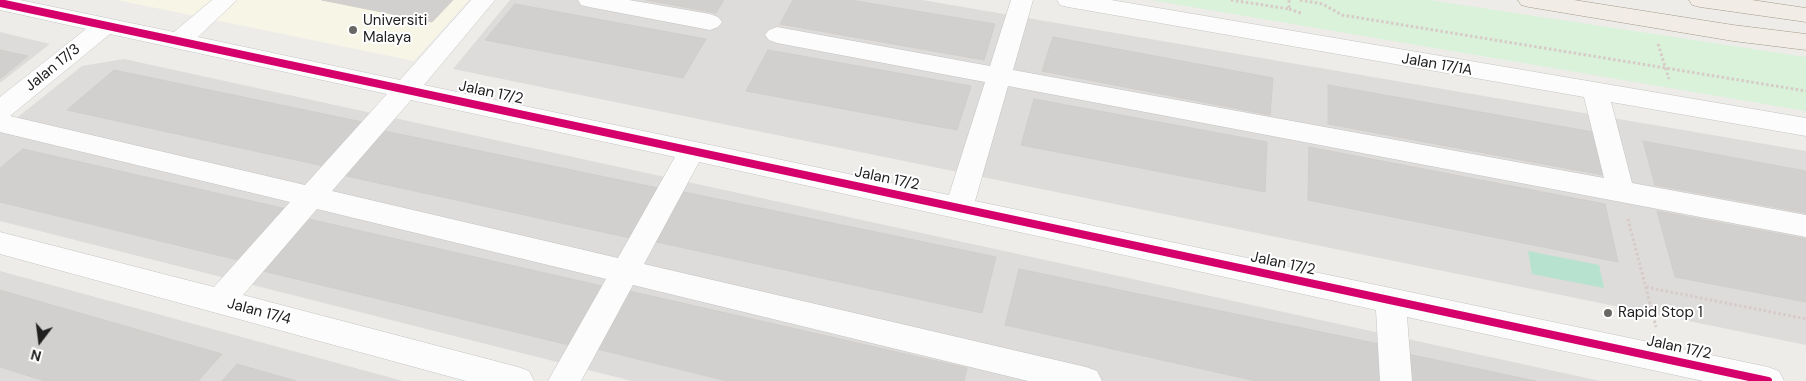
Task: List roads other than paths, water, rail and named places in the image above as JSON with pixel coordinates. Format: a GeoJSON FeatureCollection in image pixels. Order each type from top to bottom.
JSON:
{"type":"FeatureCollection","features":[{"type":"Feature","properties":{"kind":"main road"},"geometry":{"type":"LineString","coordinates":[[1529,0],[1733,33],[1806,42]]}},
{"type":"Feature","properties":{"kind":"main road"},"geometry":{"type":"LineString","coordinates":[[1700,0],[1806,15]]}},
{"type":"Feature","properties":{"kind":"street"},"geometry":{"type":"LineString","coordinates":[[179,41],[226,0]]}},
{"type":"Feature","properties":{"kind":"street"},"geometry":{"type":"LineString","coordinates":[[220,301],[484,0]]}},
{"type":"Feature","properties":{"kind":"street"},"geometry":{"type":"LineString","coordinates":[[589,0],[710,22]]}},
{"type":"Feature","properties":{"kind":"street"},"geometry":{"type":"LineString","coordinates":[[959,209],[1022,0]]}},
{"type":"Feature","properties":{"kind":"street","name":"Jalan 17/1A"},"geometry":{"type":"LineString","coordinates":[[1068,0],[1806,127]]}},
{"type":"Feature","properties":{"kind":"street","name":"Jalan 17/2"},"geometry":{"type":"LineString","coordinates":[[0,3],[1768,381]]}},
{"type":"Feature","properties":{"kind":"street","name":"Jalan 17/3"},"geometry":{"type":"LineString","coordinates":[[0,111],[106,25]]}},
{"type":"Feature","properties":{"kind":"street"},"geometry":{"type":"LineString","coordinates":[[777,35],[1806,226]]}},
{"type":"Feature","properties":{"kind":"street"},"geometry":{"type":"LineString","coordinates":[[1595,91],[1621,192]]}},
{"type":"Feature","properties":{"kind":"street"},"geometry":{"type":"LineString","coordinates":[[0,122],[1086,381]]}},
{"type":"Feature","properties":{"kind":"street"},"geometry":{"type":"LineString","coordinates":[[564,381],[692,151]]}},
{"type":"Feature","properties":{"kind":"street","name":"Jalan 17/4"},"geometry":{"type":"LineString","coordinates":[[0,243],[518,381]]}},
{"type":"Feature","properties":{"kind":"street"},"geometry":{"type":"LineString","coordinates":[[1391,301],[1396,381]]}},
{"type":"Feature","properties":{"kind":"place","name":"Universiti Malaya"},"geometry":{"type":"Point","coordinates":[353,30]}},
{"type":"Feature","properties":{"kind":"place","name":"Rapid Stop 1"},"geometry":{"type":"Point","coordinates":[1608,313]}}]}
